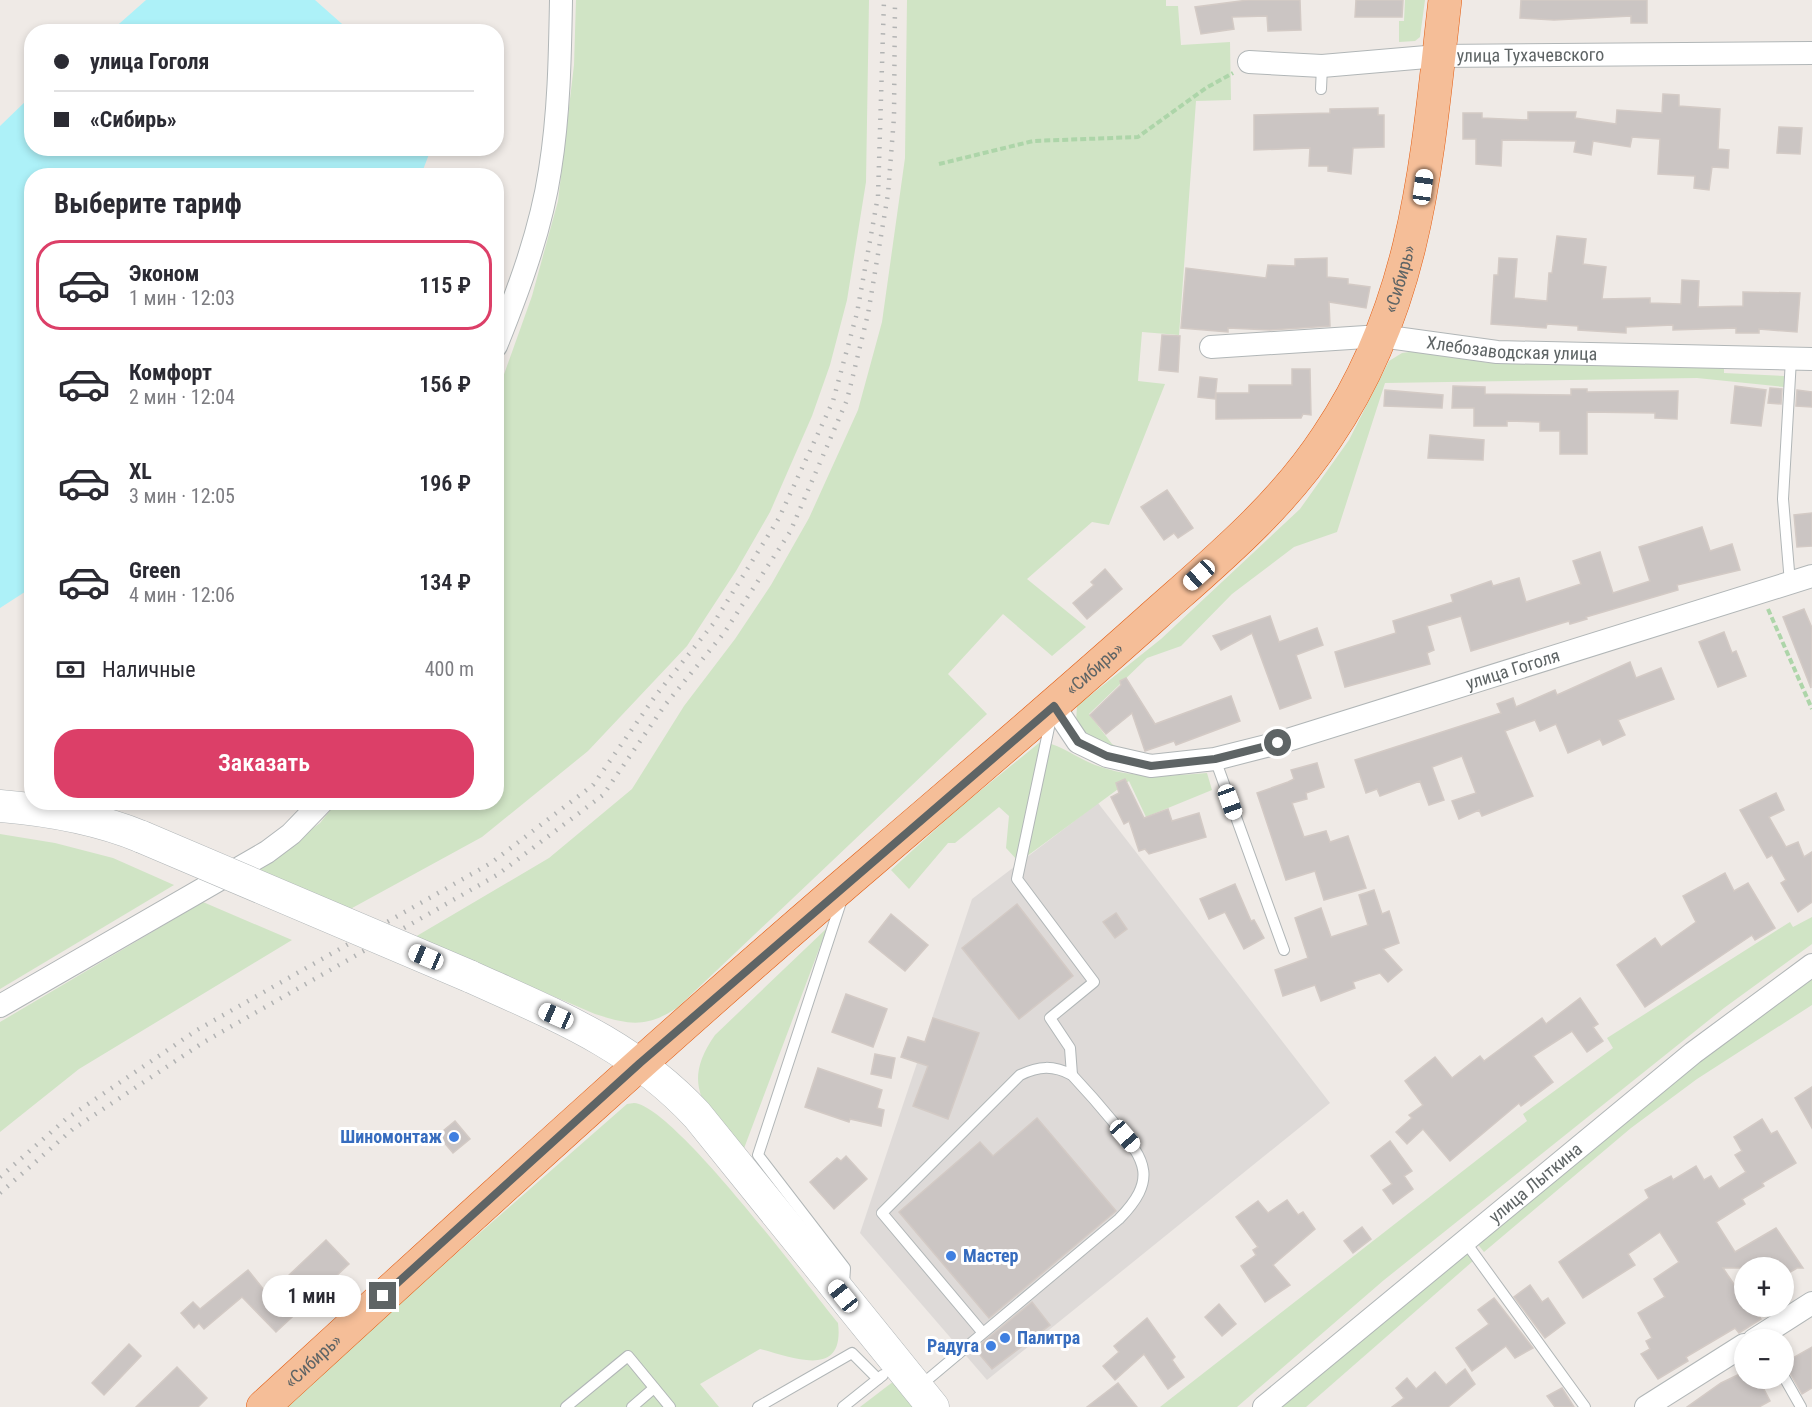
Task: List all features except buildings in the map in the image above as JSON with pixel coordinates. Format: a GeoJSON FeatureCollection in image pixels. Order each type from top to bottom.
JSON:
{"type":"FeatureCollection","features":[{"type":"Feature","properties":{"kind":"highway","name":"«Сибирь»"},"geometry":{"type":"LineString","coordinates":[[263,1407],[640,1063],[848,881],[1054,706],[1241,538],[1290,487],[1328,436],[1381,336],[1406,265],[1420,205],[1445,0]]}},
{"type":"Feature","properties":{"kind":"street"},"geometry":{"type":"LineString","coordinates":[[504,326],[517,294],[550,171],[560,78],[561,0]]}},
{"type":"Feature","properties":{"kind":"street","name":"улица Тухачевского"},"geometry":{"type":"LineString","coordinates":[[1249,62],[1322,66],[1438,56],[1812,52]]}},
{"type":"Feature","properties":{"kind":"street","name":"Хлебозаводская улица"},"geometry":{"type":"LineString","coordinates":[[1211,347],[1381,336],[1497,352],[1802,359]]}},
{"type":"Feature","properties":{"kind":"street","name":"улица Гоголя"},"geometry":{"type":"LineString","coordinates":[[1054,706],[1078,742],[1107,756],[1151,766],[1215,759],[1278,743],[1812,576]]}},
{"type":"Feature","properties":{"kind":"street"},"geometry":{"type":"LineString","coordinates":[[0,806],[24,808]]}},
{"type":"Feature","properties":{"kind":"street"},"geometry":{"type":"LineString","coordinates":[[48,810],[120,828],[142,837],[469,976],[605,1039],[640,1063],[697,1114],[843,1296],[888,1371],[925,1398]]}},
{"type":"Feature","properties":{"kind":"street"},"geometry":{"type":"LineString","coordinates":[[0,1006],[267,852],[291,834],[314,810]]}},
{"type":"Feature","properties":{"kind":"street","name":"улица Лыткина"},"geometry":{"type":"LineString","coordinates":[[1264,1407],[1693,1053],[1812,965]]}},
{"type":"Feature","properties":{"kind":"street"},"geometry":{"type":"LineString","coordinates":[[1772,1329],[1812,1302]]}},
{"type":"Feature","properties":{"kind":"street"},"geometry":{"type":"LineString","coordinates":[[1646,1407],[1734,1353]]}},
{"type":"Feature","properties":{"kind":"lane"},"geometry":{"type":"LineString","coordinates":[[1321,89],[1322,66]]}},
{"type":"Feature","properties":{"kind":"lane"},"geometry":{"type":"LineString","coordinates":[[1790,583],[1783,499],[1802,359]]}},
{"type":"Feature","properties":{"kind":"lane"},"geometry":{"type":"LineString","coordinates":[[1054,706],[1017,879],[1094,982],[1050,1018],[1070,1048],[1072,1074]]}},
{"type":"Feature","properties":{"kind":"lane"},"geometry":{"type":"LineString","coordinates":[[1215,759],[1284,950]]}},
{"type":"Feature","properties":{"kind":"lane"},"geometry":{"type":"LineString","coordinates":[[843,1296],[844,1268],[758,1155],[848,881]]}},
{"type":"Feature","properties":{"kind":"lane"},"geometry":{"type":"LineString","coordinates":[[925,1398],[983,1333],[1119,1219],[1135,1202],[1143,1184],[1143,1168],[1138,1151],[1072,1074],[1050,1066],[1035,1068],[1020,1075],[882,1213],[983,1333]]}},
{"type":"Feature","properties":{"kind":"lane"},"geometry":{"type":"LineString","coordinates":[[1464,1240],[1585,1407]]}},
{"type":"Feature","properties":{"kind":"lane"},"geometry":{"type":"LineString","coordinates":[[758,1407],[852,1353],[888,1371],[843,1407]]}},
{"type":"Feature","properties":{"kind":"lane"},"geometry":{"type":"LineString","coordinates":[[566,1407],[628,1356],[670,1407]]}},
{"type":"Feature","properties":{"kind":"lane"},"geometry":{"type":"LineString","coordinates":[[632,1407],[654,1388]]}},
{"type":"Feature","properties":{"kind":"lane"},"geometry":{"type":"LineString","coordinates":[[1791,1389],[1801,1407]]}},
{"type":"Feature","properties":{"kind":"path"},"geometry":{"type":"LineString","coordinates":[[939,164],[1033,141],[1138,137],[1206,88],[1249,62]]}},
{"type":"Feature","properties":{"kind":"path"},"geometry":{"type":"LineString","coordinates":[[1761,592],[1812,710]]}},
{"type":"Feature","properties":{"kind":"shaded area"},"geometry":{"type":"Polygon","coordinates":[[[1098,803],[1330,1103],[987,1380],[860,1233],[972,899],[1098,803]]]}},
{"type":"Feature","properties":{"kind":"green space"},"geometry":{"type":"Polygon","coordinates":[[[576,0],[869,0],[866,182],[847,300],[830,365],[812,416],[770,512],[736,571],[687,646],[588,751],[482,837],[343,913],[250,874],[320,823],[330,810],[504,810],[504,374],[532,296],[558,201],[574,65],[576,0]]]}},
{"type":"Feature","properties":{"kind":"green space"},"geometry":{"type":"Polygon","coordinates":[[[907,0],[1166,0],[1166,6],[1178,6],[1181,45],[1230,42],[1231,100],[1196,101],[1179,335],[1142,332],[1138,381],[1165,384],[1109,525],[1092,522],[1027,579],[1086,627],[1052,656],[1003,614],[948,674],[987,714],[677,1008],[646,1022],[637,1023],[607,1018],[415,937],[549,858],[632,789],[684,706],[735,639],[771,585],[809,518],[858,410],[882,322],[905,158],[907,0]]]}},
{"type":"Feature","properties":{"kind":"green space"},"geometry":{"type":"Polygon","coordinates":[[[1405,0],[1425,0],[1420,37],[1415,41],[1399,42],[1399,21],[1404,21],[1405,0]]]}},
{"type":"Feature","properties":{"kind":"green space"},"geometry":{"type":"Polygon","coordinates":[[[1416,351],[1446,353],[1488,363],[1724,365],[1724,373],[1784,376],[1784,387],[1697,378],[1385,383],[1337,532],[1294,547],[1232,594],[1181,646],[1147,658],[1089,714],[1112,744],[1127,752],[1086,735],[1076,722],[1077,706],[1161,639],[1300,509],[1349,440],[1389,361],[1402,353],[1416,351]]]}},
{"type":"Feature","properties":{"kind":"green space"},"geometry":{"type":"Polygon","coordinates":[[[1045,742],[1114,771],[1167,776],[1207,773],[1212,790],[1146,817],[1129,781],[1019,862],[1006,848],[1009,816],[999,807],[955,843],[948,843],[909,889],[891,870],[959,808],[1039,743],[1045,742]]]}},
{"type":"Feature","properties":{"kind":"green space"},"geometry":{"type":"Polygon","coordinates":[[[0,834],[55,843],[113,858],[174,885],[0,989],[0,834]]]}},
{"type":"Feature","properties":{"kind":"green space"},"geometry":{"type":"Polygon","coordinates":[[[203,902],[292,940],[79,1069],[0,1132],[0,1022],[203,902]]]}},
{"type":"Feature","properties":{"kind":"green space"},"geometry":{"type":"Polygon","coordinates":[[[1812,917],[1812,944],[1724,1008],[1384,1280],[1237,1407],[1160,1407],[1527,1121],[1523,1114],[1613,1048],[1607,1038],[1790,922],[1793,927],[1812,917]]]}},
{"type":"Feature","properties":{"kind":"green space"},"geometry":{"type":"Polygon","coordinates":[[[827,928],[743,1151],[719,1124],[702,1098],[698,1084],[704,1053],[715,1035],[827,928]]]}},
{"type":"Feature","properties":{"kind":"green space"},"geometry":{"type":"Polygon","coordinates":[[[1812,976],[1812,1005],[1697,1079],[1631,1128],[1484,1252],[1475,1241],[1585,1149],[1812,976]]]}},
{"type":"Feature","properties":{"kind":"green space"},"geometry":{"type":"Polygon","coordinates":[[[634,1103],[653,1112],[678,1133],[708,1164],[770,1237],[838,1323],[838,1341],[833,1352],[825,1358],[814,1360],[760,1349],[700,1384],[719,1407],[286,1407],[434,1273],[627,1104],[634,1103]]]}},
{"type":"Feature","properties":{"kind":"green space"},"geometry":{"type":"Polygon","coordinates":[[[1464,1249],[1473,1261],[1306,1407],[1277,1407],[1464,1249]]]}},
{"type":"Feature","properties":{"kind":"green space"},"geometry":{"type":"Polygon","coordinates":[[[898,1378],[920,1407],[860,1407],[898,1378]]]}},
{"type":"Feature","properties":{"kind":"water"},"geometry":{"type":"Polygon","coordinates":[[[146,0],[315,0],[342,24],[119,24],[146,0]]]}},
{"type":"Feature","properties":{"kind":"water"},"geometry":{"type":"Polygon","coordinates":[[[24,103],[24,156],[428,156],[424,168],[24,168],[24,593],[0,608],[0,126],[24,103]]]}},
{"type":"Feature","properties":{"kind":"railway"},"geometry":{"type":"LineString","coordinates":[[0,1177],[66,1119],[197,1030],[491,863],[593,785],[656,695],[713,624],[779,518],[833,401],[857,313],[878,196],[884,0]]}},
{"type":"Feature","properties":{"kind":"railway"},"geometry":{"type":"LineString","coordinates":[[0,1193],[73,1129],[204,1042],[497,875],[603,795],[665,705],[724,633],[790,532],[847,400],[868,314],[888,194],[894,117],[895,0]]}},
{"type":"Feature","properties":{"kind":"place","name":"Шиномонтаж"},"geometry":{"type":"Point","coordinates":[454,1137]}},
{"type":"Feature","properties":{"kind":"place","name":"Мастер"},"geometry":{"type":"Point","coordinates":[951,1256]}},
{"type":"Feature","properties":{"kind":"place","name":"Палитра"},"geometry":{"type":"Point","coordinates":[1005,1338]}},
{"type":"Feature","properties":{"kind":"place","name":"Радуга"},"geometry":{"type":"Point","coordinates":[991,1346]}},
{"type":"Feature","properties":{"kind":"route"},"geometry":{"type":"LineString","coordinates":[[383,1296],[640,1063],[848,881],[1054,706],[1078,742],[1107,756],[1151,766],[1215,759],[1278,743]]}}]}
